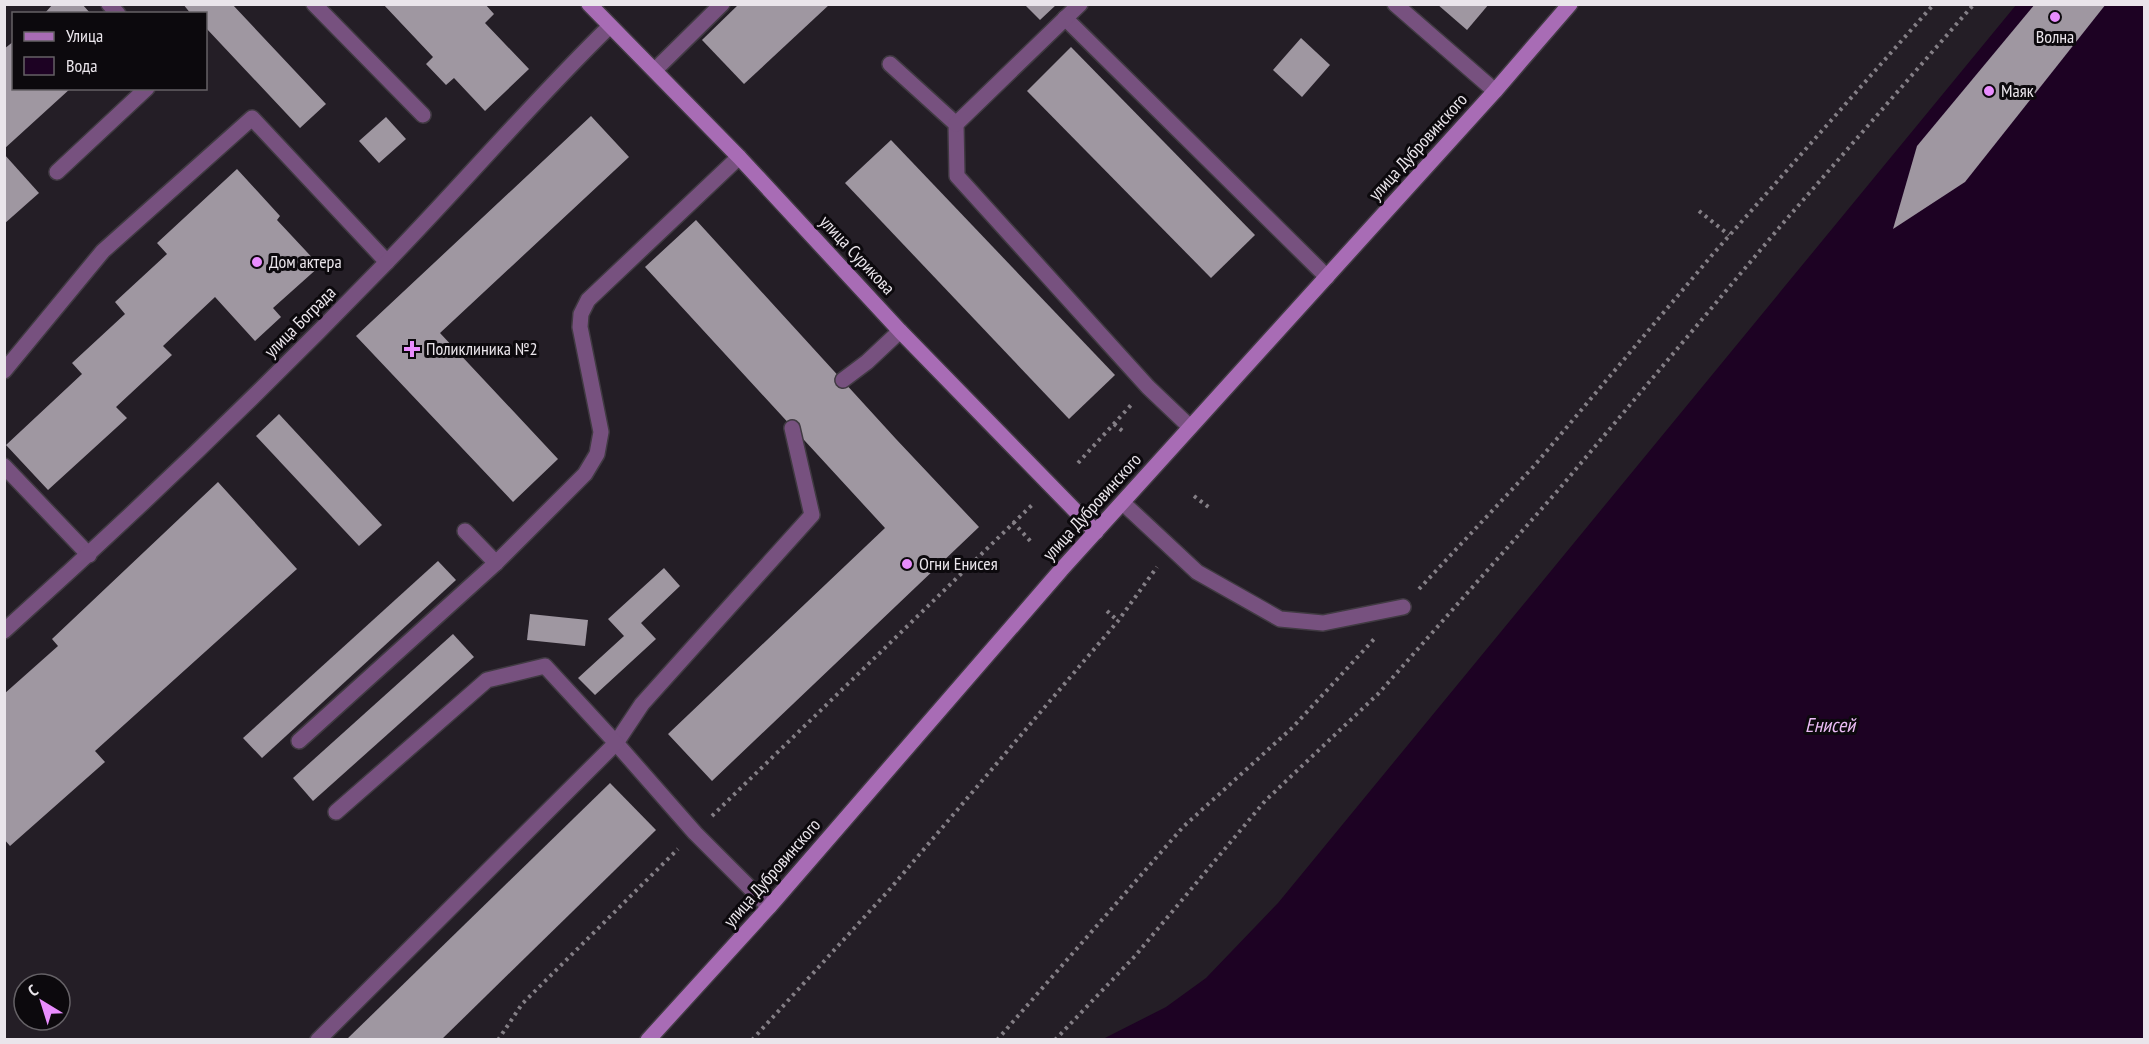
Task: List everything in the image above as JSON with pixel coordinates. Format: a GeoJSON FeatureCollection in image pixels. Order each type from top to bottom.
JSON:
{"type":"FeatureCollection","features":[{"type":"Feature","properties":{"kind":"main road","name":"улица Сурикова"},"geometry":{"type":"LineString","coordinates":[[589,4],[739,157],[900,331],[1096,532]]}},
{"type":"Feature","properties":{"kind":"main road","name":"улица Дубровинского"},"geometry":{"type":"LineString","coordinates":[[648,1040],[769,907],[1096,532],[1495,91],[1570,4]]}},
{"type":"Feature","properties":{"kind":"street"},"geometry":{"type":"LineString","coordinates":[[314,4],[423,115]]}},
{"type":"Feature","properties":{"kind":"street"},"geometry":{"type":"LineString","coordinates":[[655,70],[722,4]]}},
{"type":"Feature","properties":{"kind":"street"},"geometry":{"type":"LineString","coordinates":[[956,124],[1080,4]]}},
{"type":"Feature","properties":{"kind":"street"},"geometry":{"type":"LineString","coordinates":[[1395,4],[1495,91]]}},
{"type":"Feature","properties":{"kind":"street"},"geometry":{"type":"LineString","coordinates":[[1065,18],[1327,277]]}},
{"type":"Feature","properties":{"kind":"street","name":"улица Бограда"},"geometry":{"type":"LineString","coordinates":[[4,631],[89,555],[387,262],[564,72],[610,26]]}},
{"type":"Feature","properties":{"kind":"street"},"geometry":{"type":"LineString","coordinates":[[890,64],[956,124],[957,176],[1148,387],[1190,427]]}},
{"type":"Feature","properties":{"kind":"street"},"geometry":{"type":"LineString","coordinates":[[57,172],[145,90]]}},
{"type":"Feature","properties":{"kind":"street"},"geometry":{"type":"LineString","coordinates":[[4,371],[103,250],[252,118],[387,262]]}},
{"type":"Feature","properties":{"kind":"street"},"geometry":{"type":"LineString","coordinates":[[299,741],[496,563],[585,474],[597,454],[600,432],[580,327],[581,314],[588,300],[739,157]]}},
{"type":"Feature","properties":{"kind":"street"},"geometry":{"type":"LineString","coordinates":[[843,380],[867,362],[900,331]]}},
{"type":"Feature","properties":{"kind":"street"},"geometry":{"type":"LineString","coordinates":[[318,1040],[616,743],[642,704],[812,514],[792,428]]}},
{"type":"Feature","properties":{"kind":"street"},"geometry":{"type":"LineString","coordinates":[[4,466],[89,555]]}},
{"type":"Feature","properties":{"kind":"street"},"geometry":{"type":"LineString","coordinates":[[1123,503],[1197,572],[1280,619],[1323,623],[1403,607]]}},
{"type":"Feature","properties":{"kind":"street"},"geometry":{"type":"LineString","coordinates":[[465,531],[496,563]]}},
{"type":"Feature","properties":{"kind":"street"},"geometry":{"type":"LineString","coordinates":[[336,812],[487,680],[545,666],[694,833],[769,907]]}},
{"type":"Feature","properties":{"kind":"path"},"geometry":{"type":"LineString","coordinates":[[997,1040],[1184,828],[1293,728],[1534,466],[1730,235],[1934,4]]}},
{"type":"Feature","properties":{"kind":"path"},"geometry":{"type":"LineString","coordinates":[[1055,1040],[1135,956],[1265,801],[1395,675],[1560,488],[1784,222],[1974,4]]}},
{"type":"Feature","properties":{"kind":"path"},"geometry":{"type":"LineString","coordinates":[[1699,211],[1730,235]]}},
{"type":"Feature","properties":{"kind":"path"},"geometry":{"type":"LineString","coordinates":[[1077,463],[1148,387]]}},
{"type":"Feature","properties":{"kind":"path"},"geometry":{"type":"LineString","coordinates":[[1114,424],[1125,433]]}},
{"type":"Feature","properties":{"kind":"path"},"geometry":{"type":"LineString","coordinates":[[1194,496],[1211,509]]}},
{"type":"Feature","properties":{"kind":"path"},"geometry":{"type":"LineString","coordinates":[[498,1040],[522,1004],[694,833],[1034,503]]}},
{"type":"Feature","properties":{"kind":"path"},"geometry":{"type":"LineString","coordinates":[[1013,522],[1033,544]]}},
{"type":"Feature","properties":{"kind":"path"},"geometry":{"type":"LineString","coordinates":[[752,1040],[890,890],[1119,621],[1171,547]]}},
{"type":"Feature","properties":{"kind":"path"},"geometry":{"type":"LineString","coordinates":[[1107,611],[1119,621]]}},
{"type":"Feature","properties":{"kind":"water","name":"Енисей"},"geometry":{"type":"Polygon","coordinates":[[[2016,5],[2144,5],[2144,1039],[1101,1040],[1166,1007],[1206,978],[1278,903],[2016,5]]]}},
{"type":"Feature","properties":{"kind":"building"},"geometry":{"type":"Polygon","coordinates":[[[53,4],[82,4],[89,12],[46,12],[53,4]]]}},
{"type":"Feature","properties":{"kind":"building"},"geometry":{"type":"Polygon","coordinates":[[[183,4],[232,4],[326,104],[300,128],[207,29],[207,12],[189,12],[183,4]]]}},
{"type":"Feature","properties":{"kind":"building"},"geometry":{"type":"Polygon","coordinates":[[[383,4],[485,4],[494,14],[485,23],[529,69],[485,111],[454,78],[446,85],[426,64],[433,57],[383,4]]]}},
{"type":"Feature","properties":{"kind":"building"},"geometry":{"type":"Polygon","coordinates":[[[739,4],[830,4],[744,84],[702,40],[739,4]]]}},
{"type":"Feature","properties":{"kind":"building"},"geometry":{"type":"Polygon","coordinates":[[[1024,4],[1057,4],[1040,20],[1024,4]]]}},
{"type":"Feature","properties":{"kind":"building"},"geometry":{"type":"Polygon","coordinates":[[[1437,4],[1489,4],[1467,30],[1437,4]]]}},
{"type":"Feature","properties":{"kind":"building"},"geometry":{"type":"Polygon","coordinates":[[[2035,4],[2106,4],[1965,182],[1893,229],[1917,146],[2035,4]]]}},
{"type":"Feature","properties":{"kind":"building"},"geometry":{"type":"Polygon","coordinates":[[[1301,38],[1330,65],[1302,97],[1273,70],[1301,38]]]}},
{"type":"Feature","properties":{"kind":"building"},"geometry":{"type":"Polygon","coordinates":[[[12,43],[12,90],[69,90],[4,149],[4,49],[12,43]]]}},
{"type":"Feature","properties":{"kind":"building"},"geometry":{"type":"Polygon","coordinates":[[[1071,47],[1255,235],[1211,278],[1027,91],[1071,47]]]}},
{"type":"Feature","properties":{"kind":"building"},"geometry":{"type":"Polygon","coordinates":[[[591,116],[629,157],[440,333],[558,459],[513,502],[356,336],[591,116]]]}},
{"type":"Feature","properties":{"kind":"building"},"geometry":{"type":"Polygon","coordinates":[[[386,117],[406,139],[379,163],[359,141],[386,117]]]}},
{"type":"Feature","properties":{"kind":"building"},"geometry":{"type":"Polygon","coordinates":[[[891,140],[1115,375],[1069,419],[845,183],[891,140]]]}},
{"type":"Feature","properties":{"kind":"building"},"geometry":{"type":"Polygon","coordinates":[[[4,154],[39,193],[4,224],[4,154]]]}},
{"type":"Feature","properties":{"kind":"building"},"geometry":{"type":"Polygon","coordinates":[[[237,169],[280,216],[277,220],[320,266],[273,308],[281,317],[255,341],[215,297],[163,346],[172,355],[116,407],[127,418],[48,490],[6,445],[82,374],[72,363],[125,314],[115,302],[167,254],[157,243],[237,169]]]}},
{"type":"Feature","properties":{"kind":"building"},"geometry":{"type":"Polygon","coordinates":[[[696,220],[979,527],[712,781],[668,734],[885,528],[645,267],[696,220]]]}},
{"type":"Feature","properties":{"kind":"building"},"geometry":{"type":"Polygon","coordinates":[[[279,414],[382,525],[359,546],[256,436],[279,414]]]}},
{"type":"Feature","properties":{"kind":"building"},"geometry":{"type":"Polygon","coordinates":[[[218,482],[297,569],[95,751],[105,762],[10,846],[4,839],[4,694],[58,646],[52,639],[218,482]]]}},
{"type":"Feature","properties":{"kind":"building"},"geometry":{"type":"Polygon","coordinates":[[[438,561],[456,580],[262,758],[243,738],[438,561]]]}},
{"type":"Feature","properties":{"kind":"building"},"geometry":{"type":"Polygon","coordinates":[[[664,568],[680,586],[641,623],[656,639],[595,695],[578,678],[624,636],[608,619],[664,568]]]}},
{"type":"Feature","properties":{"kind":"building"},"geometry":{"type":"Polygon","coordinates":[[[530,614],[588,620],[585,646],[527,640],[530,614]]]}},
{"type":"Feature","properties":{"kind":"building"},"geometry":{"type":"Polygon","coordinates":[[[453,634],[474,657],[313,801],[293,778],[453,634]]]}},
{"type":"Feature","properties":{"kind":"building"},"geometry":{"type":"Polygon","coordinates":[[[610,783],[656,830],[441,1040],[346,1040],[610,783]]]}},
{"type":"Feature","properties":{"kind":"place","name":"Волна"},"geometry":{"type":"Point","coordinates":[2055,17]}},
{"type":"Feature","properties":{"kind":"place","name":"Маяк"},"geometry":{"type":"Point","coordinates":[1989,91]}},
{"type":"Feature","properties":{"kind":"place","name":"Дом актера"},"geometry":{"type":"Point","coordinates":[257,262]}},
{"type":"Feature","properties":{"kind":"place","name":"Поликлиника №2"},"geometry":{"type":"Point","coordinates":[412,349]}},
{"type":"Feature","properties":{"kind":"place","name":"Огни Енисея"},"geometry":{"type":"Point","coordinates":[907,564]}}]}
